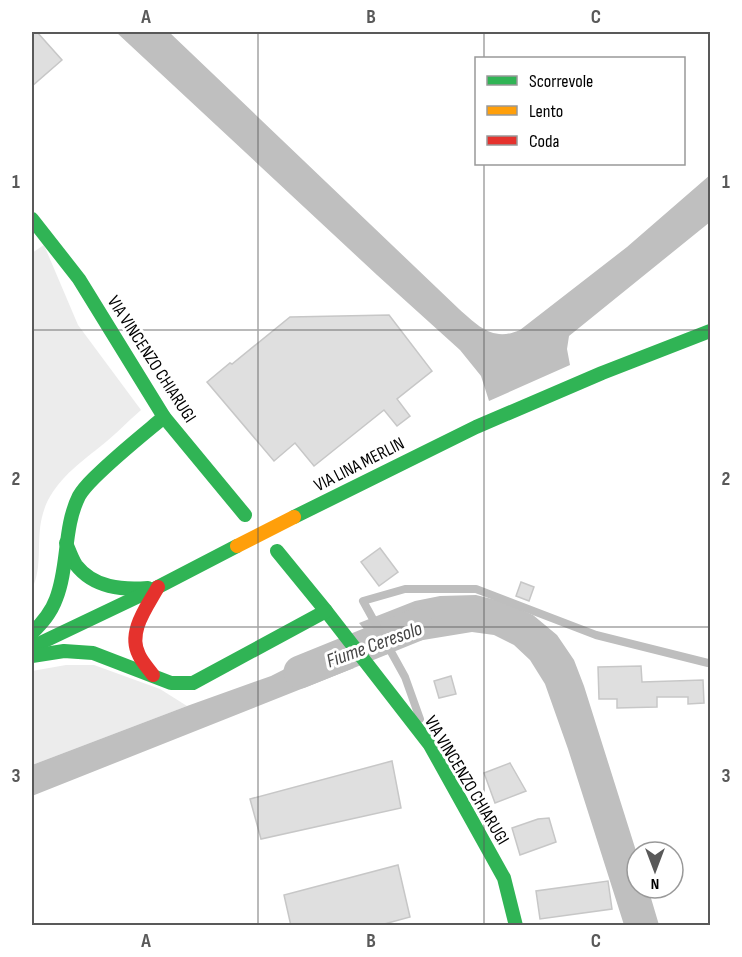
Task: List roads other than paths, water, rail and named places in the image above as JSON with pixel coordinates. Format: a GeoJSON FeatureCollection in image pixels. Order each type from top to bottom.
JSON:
{"type":"FeatureCollection","features":[{"type":"Feature","properties":{"kind":"main road","name":"VIA VINCENZO CHIARUGI"},"geometry":{"type":"LineString","coordinates":[[32,219],[79,279],[164,417],[245,515]]}},
{"type":"Feature","properties":{"kind":"main road","name":"VIA LINA MERLIN"},"geometry":{"type":"LineString","coordinates":[[32,647],[158,587],[476,427],[602,373],[711,331]]}},
{"type":"Feature","properties":{"kind":"main road"},"geometry":{"type":"LineString","coordinates":[[32,633],[53,608],[63,579],[68,523],[81,493],[101,470],[164,417]]}},
{"type":"Feature","properties":{"kind":"main road"},"geometry":{"type":"LineString","coordinates":[[66,543],[76,565],[92,579],[110,587],[133,589],[158,587]]}},
{"type":"Feature","properties":{"kind":"main road","name":"VIA VINCENZO CHIARUGI"},"geometry":{"type":"LineString","coordinates":[[277,551],[430,745],[504,878],[516,926]]}},
{"type":"Feature","properties":{"kind":"main road"},"geometry":{"type":"LineString","coordinates":[[153,675],[138,655],[134,640],[137,627],[158,587]]}},
{"type":"Feature","properties":{"kind":"main road"},"geometry":{"type":"LineString","coordinates":[[32,656],[64,651],[93,653],[171,682],[193,683],[326,611]]}},
{"type":"Feature","properties":{"kind":"lane"},"geometry":{"type":"LineString","coordinates":[[430,745],[405,677],[363,601],[405,590],[476,589],[596,635],[708,663]]}},
{"type":"Feature","properties":{"kind":"waterway","name":"Fiume Ceresolo"},"geometry":{"type":"LineString","coordinates":[[300,672],[416,625]]}}]}
